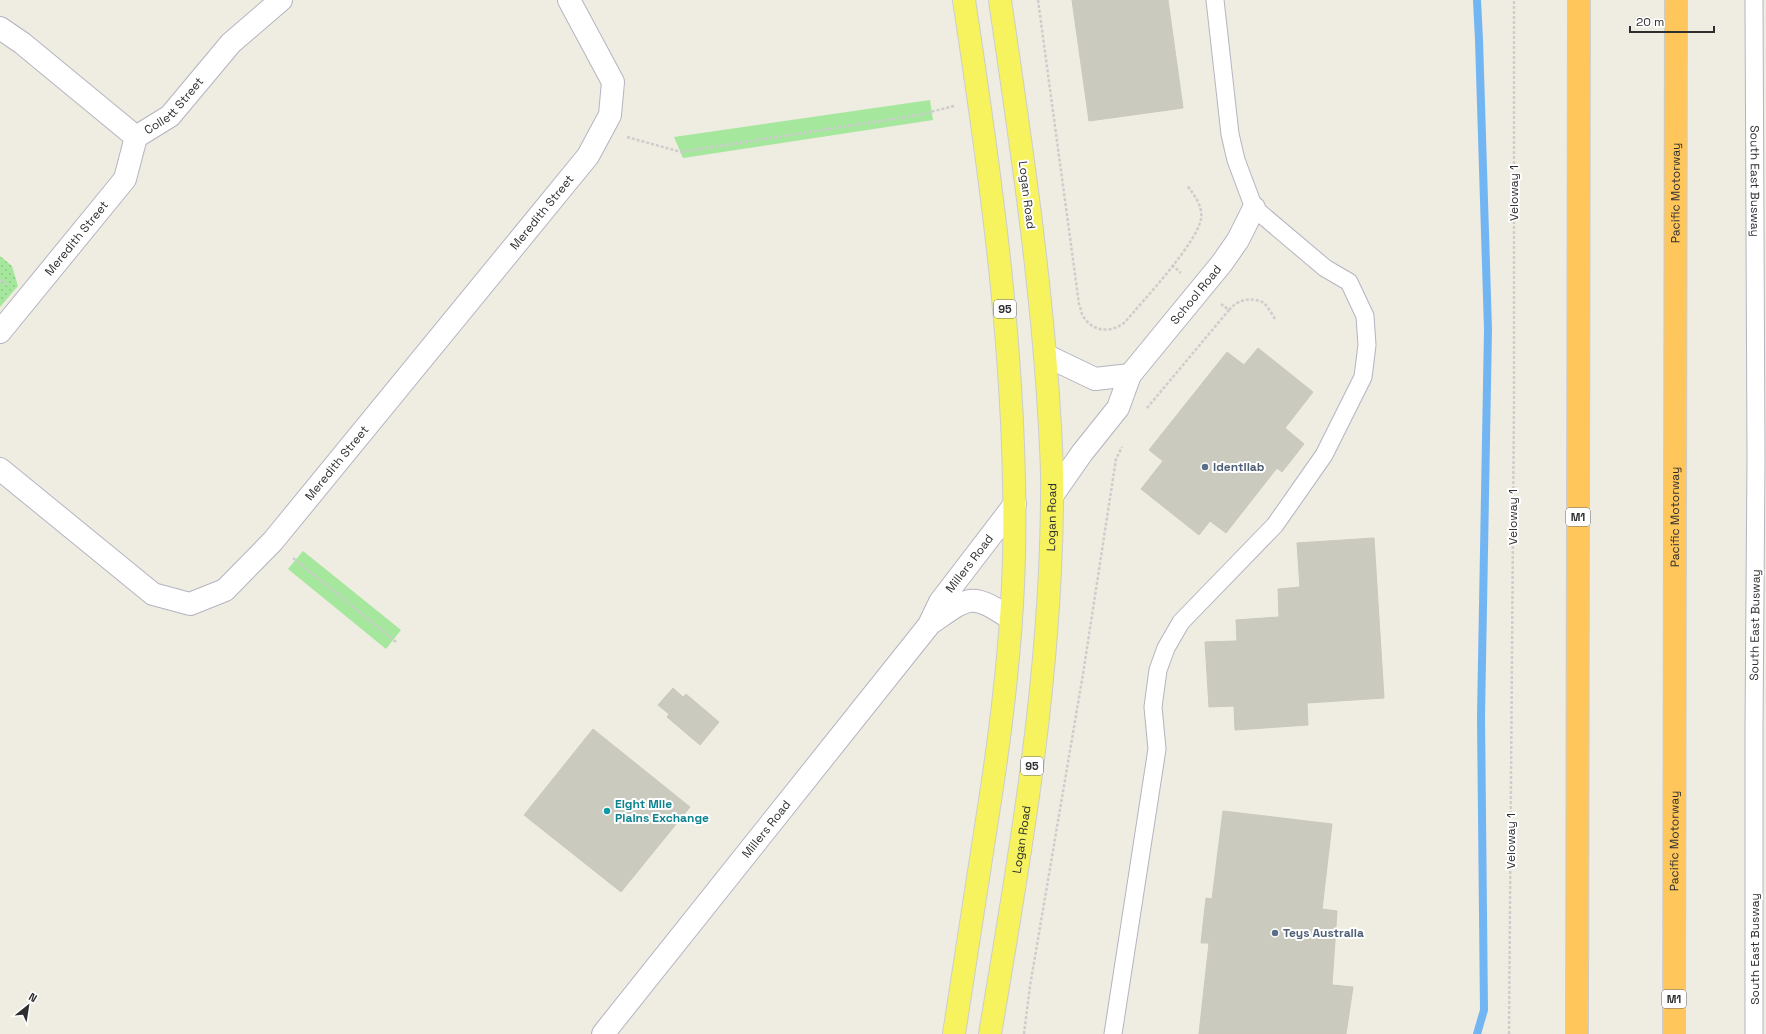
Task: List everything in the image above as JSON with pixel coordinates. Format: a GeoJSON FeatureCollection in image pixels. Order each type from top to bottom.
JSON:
{"type":"FeatureCollection","features":[{"type":"Feature","properties":{"kind":"highway","name":"M1"},"geometry":{"type":"LineString","coordinates":[[1577,1034],[1579,0]]}},
{"type":"Feature","properties":{"kind":"highway","name":"Pacific Motorway"},"geometry":{"type":"LineString","coordinates":[[1674,1034],[1676,0]]}},
{"type":"Feature","properties":{"kind":"main road","name":"95"},"geometry":{"type":"LineString","coordinates":[[954,1034],[1004,710],[1011,619],[1015,504],[1010,363],[1004,298],[979,100],[964,0]]}},
{"type":"Feature","properties":{"kind":"main road","name":"Logan Road"},"geometry":{"type":"LineString","coordinates":[[990,1034],[1022,837],[1038,720],[1051,568],[1052,496],[1045,355],[1034,249],[1000,0]]}},
{"type":"Feature","properties":{"kind":"street","name":"Collett Street"},"geometry":{"type":"LineString","coordinates":[[0,28],[22,43],[136,137],[170,116],[231,43],[281,0]]}},
{"type":"Feature","properties":{"kind":"street"},"geometry":{"type":"LineString","coordinates":[[569,0],[613,82],[606,122]]}},
{"type":"Feature","properties":{"kind":"street","name":"Meredith Street"},"geometry":{"type":"LineString","coordinates":[[0,469],[153,594],[190,604],[225,590],[272,541],[588,156],[606,122]]}},
{"type":"Feature","properties":{"kind":"street","name":"Meredith Street"},"geometry":{"type":"LineString","coordinates":[[0,332],[125,179],[136,137]]}},
{"type":"Feature","properties":{"kind":"street","name":"School Road"},"geometry":{"type":"LineString","coordinates":[[1052,496],[1082,453],[1118,408],[1130,376],[1222,263],[1238,240],[1254,208]]}},
{"type":"Feature","properties":{"kind":"street"},"geometry":{"type":"LineString","coordinates":[[1045,355],[1095,379],[1130,376]]}},
{"type":"Feature","properties":{"kind":"street","name":"Millers Road"},"geometry":{"type":"LineString","coordinates":[[603,1034],[929,625],[940,602],[1015,504]]}},
{"type":"Feature","properties":{"kind":"street","name":"Millers Road"},"geometry":{"type":"LineString","coordinates":[[929,625],[958,605],[966,601],[977,600],[985,603],[1011,619]]}},
{"type":"Feature","properties":{"kind":"lane"},"geometry":{"type":"LineString","coordinates":[[1113,1034],[1157,749],[1153,706],[1158,670],[1166,648],[1181,622],[1275,525],[1324,455],[1363,377],[1367,345],[1365,316],[1349,282],[1325,268],[1254,208],[1236,160],[1230,134],[1215,0]]}},
{"type":"Feature","properties":{"kind":"lane","name":"South East Busway"},"geometry":{"type":"LineString","coordinates":[[1754,0],[1756,459],[1754,1034]]}},
{"type":"Feature","properties":{"kind":"path"},"geometry":{"type":"LineString","coordinates":[[1038,0],[1079,304],[1083,316],[1092,326],[1102,330],[1110,330],[1119,327],[1126,322],[1195,236],[1201,218],[1200,207],[1196,197],[1187,185]]}},
{"type":"Feature","properties":{"kind":"path","name":"Veloway 1"},"geometry":{"type":"LineString","coordinates":[[1509,1034],[1514,403],[1514,0]]}},
{"type":"Feature","properties":{"kind":"path"},"geometry":{"type":"LineString","coordinates":[[606,122],[681,152],[918,115],[979,100]]}},
{"type":"Feature","properties":{"kind":"path"},"geometry":{"type":"LineString","coordinates":[[1172,265],[1180,272]]}},
{"type":"Feature","properties":{"kind":"path"},"geometry":{"type":"LineString","coordinates":[[1146,409],[1229,310],[1239,301],[1256,300],[1264,304],[1275,319]]}},
{"type":"Feature","properties":{"kind":"path"},"geometry":{"type":"LineString","coordinates":[[1220,304],[1229,310]]}},
{"type":"Feature","properties":{"kind":"path"},"geometry":{"type":"LineString","coordinates":[[1024,1034],[1030,986],[1083,674],[1116,459],[1122,446]]}},
{"type":"Feature","properties":{"kind":"path"},"geometry":{"type":"LineString","coordinates":[[272,541],[396,642]]}},
{"type":"Feature","properties":{"kind":"green space"},"geometry":{"type":"Polygon","coordinates":[[[930,100],[933,120],[683,158],[674,137],[930,100]]]}},
{"type":"Feature","properties":{"kind":"green space"},"geometry":{"type":"Polygon","coordinates":[[[0,256],[12,266],[18,286],[0,307],[0,256]]]}},
{"type":"Feature","properties":{"kind":"green space"},"geometry":{"type":"Polygon","coordinates":[[[303,551],[401,630],[386,649],[288,569],[303,551]]]}},
{"type":"Feature","properties":{"kind":"building"},"geometry":{"type":"Polygon","coordinates":[[[1072,0],[1168,0],[1183,108],[1089,121],[1072,0]]]}},
{"type":"Feature","properties":{"kind":"building"},"geometry":{"type":"Polygon","coordinates":[[[1258,348],[1313,392],[1285,428],[1304,444],[1282,472],[1277,468],[1226,533],[1210,521],[1199,535],[1141,489],[1163,461],[1149,450],[1227,352],[1244,365],[1258,348]]]}},
{"type":"Feature","properties":{"kind":"building"},"geometry":{"type":"Polygon","coordinates":[[[1374,538],[1384,698],[1307,703],[1308,725],[1235,730],[1234,706],[1209,707],[1205,642],[1237,641],[1236,620],[1279,617],[1278,589],[1300,587],[1297,543],[1374,538]]]}},
{"type":"Feature","properties":{"kind":"building"},"geometry":{"type":"Polygon","coordinates":[[[673,688],[683,697],[686,694],[719,722],[700,745],[667,717],[669,714],[658,705],[673,688]]]}},
{"type":"Feature","properties":{"kind":"building","name":"Eight Mile Plains Exchange"},"geometry":{"type":"Polygon","coordinates":[[[593,729],[690,807],[621,892],[524,815],[593,729]]]}},
{"type":"Feature","properties":{"kind":"building"},"geometry":{"type":"Polygon","coordinates":[[[1223,811],[1332,824],[1322,909],[1337,911],[1332,985],[1353,987],[1346,1034],[1199,1034],[1209,943],[1201,943],[1206,898],[1212,899],[1223,811]]]}},
{"type":"Feature","properties":{"kind":"waterway"},"geometry":{"type":"LineString","coordinates":[[1477,0],[1488,329],[1481,717],[1484,1010],[1477,1034]]}},
{"type":"Feature","properties":{"kind":"place","name":"Identilab"},"geometry":{"type":"Point","coordinates":[1205,467]}},
{"type":"Feature","properties":{"kind":"place","name":"Eight Mile Plains Exchange"},"geometry":{"type":"Point","coordinates":[607,811]}},
{"type":"Feature","properties":{"kind":"place","name":"Teys Australia"},"geometry":{"type":"Point","coordinates":[1275,933]}}]}
